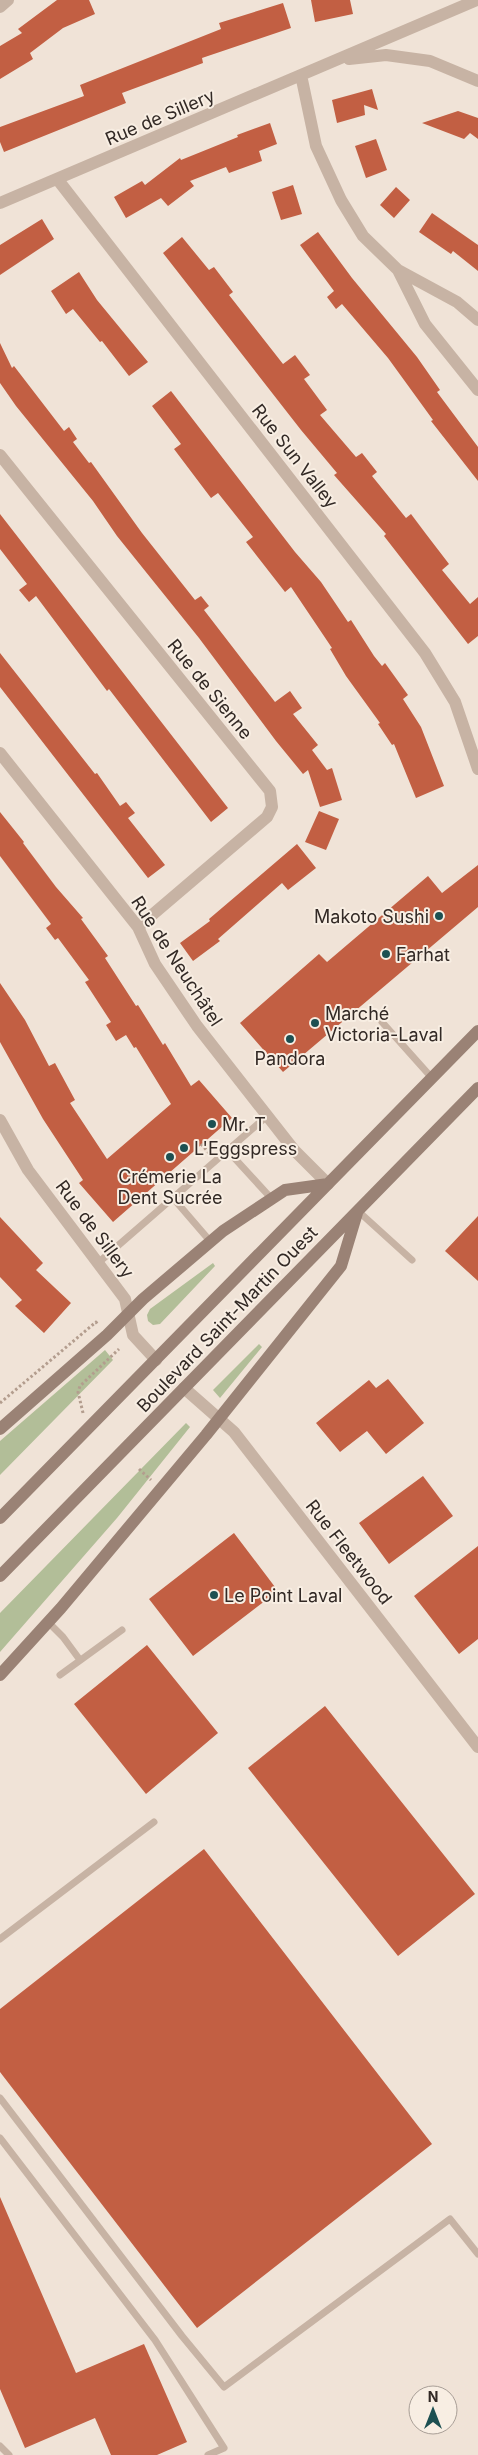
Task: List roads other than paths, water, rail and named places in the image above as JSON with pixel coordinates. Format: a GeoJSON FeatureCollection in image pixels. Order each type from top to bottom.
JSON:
{"type":"FeatureCollection","features":[{"type":"Feature","properties":{"kind":"main road","name":"Boulevard Saint-Martin Ouest"},"geometry":{"type":"LineString","coordinates":[[0,1518],[478,1031]]}},
{"type":"Feature","properties":{"kind":"main road","name":"Boulevard Saint-Martin Ouest"},"geometry":{"type":"LineString","coordinates":[[0,1576],[478,1088]]}},
{"type":"Feature","properties":{"kind":"main road"},"geometry":{"type":"LineString","coordinates":[[0,1429],[210,1241],[285,1190],[328,1184]]}},
{"type":"Feature","properties":{"kind":"main road"},"geometry":{"type":"LineString","coordinates":[[0,1675],[48,1622],[219,1419],[341,1266],[358,1211]]}},
{"type":"Feature","properties":{"kind":"street"},"geometry":{"type":"LineString","coordinates":[[0,7],[8,0]]}},
{"type":"Feature","properties":{"kind":"street","name":"Rue de Sillery"},"geometry":{"type":"LineString","coordinates":[[0,203],[58,180],[477,0]]}},
{"type":"Feature","properties":{"kind":"street","name":"Rue de Sillery"},"geometry":{"type":"LineString","coordinates":[[334,61],[386,55],[430,61],[478,81]]}},
{"type":"Feature","properties":{"kind":"street"},"geometry":{"type":"LineString","coordinates":[[301,75],[316,146],[341,200],[363,236],[398,270],[457,302],[478,320]]}},
{"type":"Feature","properties":{"kind":"street","name":"Rue Sun Valley"},"geometry":{"type":"LineString","coordinates":[[58,180],[425,653],[455,702],[478,769]]}},
{"type":"Feature","properties":{"kind":"street"},"geometry":{"type":"LineString","coordinates":[[398,270],[426,324],[478,390]]}},
{"type":"Feature","properties":{"kind":"street","name":"Rue de Sienne"},"geometry":{"type":"LineString","coordinates":[[0,456],[270,791],[272,807],[267,817],[138,927]]}},
{"type":"Feature","properties":{"kind":"street","name":"Rue de Neuchâtel"},"geometry":{"type":"LineString","coordinates":[[0,753],[138,927],[155,964],[175,995],[267,1116],[302,1159],[328,1184]]}},
{"type":"Feature","properties":{"kind":"street","name":"Rue de Sillery"},"geometry":{"type":"LineString","coordinates":[[0,1120],[28,1170],[125,1299],[133,1335],[156,1360]]}},
{"type":"Feature","properties":{"kind":"street","name":"Rue Fleetwood"},"geometry":{"type":"LineString","coordinates":[[184,1388],[234,1432],[478,1747]]}},
{"type":"Feature","properties":{"kind":"lane"},"geometry":{"type":"LineString","coordinates":[[382,1022],[432,1078]]}},
{"type":"Feature","properties":{"kind":"lane"},"geometry":{"type":"LineString","coordinates":[[98,1263],[267,1116]]}},
{"type":"Feature","properties":{"kind":"lane"},"geometry":{"type":"LineString","coordinates":[[228,1150],[271,1198]]}},
{"type":"Feature","properties":{"kind":"lane"},"geometry":{"type":"LineString","coordinates":[[173,1198],[210,1241]]}},
{"type":"Feature","properties":{"kind":"lane"},"geometry":{"type":"LineString","coordinates":[[358,1211],[412,1260]]}},
{"type":"Feature","properties":{"kind":"lane"},"geometry":{"type":"LineString","coordinates":[[48,1622],[63,1637],[80,1660]]}},
{"type":"Feature","properties":{"kind":"lane"},"geometry":{"type":"LineString","coordinates":[[60,1675],[122,1630]]}},
{"type":"Feature","properties":{"kind":"lane"},"geometry":{"type":"LineString","coordinates":[[0,1939],[154,1822]]}},
{"type":"Feature","properties":{"kind":"lane"},"geometry":{"type":"LineString","coordinates":[[0,2098],[182,2336],[224,2387],[450,2219],[478,2254]]}},
{"type":"Feature","properties":{"kind":"lane"},"geometry":{"type":"LineString","coordinates":[[0,2138],[155,2340],[224,2448],[208,2455]]}},
{"type":"Feature","properties":{"kind":"lane"},"geometry":{"type":"LineString","coordinates":[[0,2446],[9,2455]]}},
{"type":"Feature","properties":{"kind":"place","name":"Makoto Sushi"},"geometry":{"type":"Point","coordinates":[439,916]}},
{"type":"Feature","properties":{"kind":"place","name":"Farhat"},"geometry":{"type":"Point","coordinates":[386,954]}},
{"type":"Feature","properties":{"kind":"place","name":"Marché Victoria-Laval"},"geometry":{"type":"Point","coordinates":[315,1023]}},
{"type":"Feature","properties":{"kind":"place","name":"Pandora"},"geometry":{"type":"Point","coordinates":[290,1039]}},
{"type":"Feature","properties":{"kind":"place","name":"Mr. T"},"geometry":{"type":"Point","coordinates":[212,1124]}},
{"type":"Feature","properties":{"kind":"place","name":"L'Eggspress"},"geometry":{"type":"Point","coordinates":[184,1148]}},
{"type":"Feature","properties":{"kind":"place","name":"Crémerie La Dent Sucrée"},"geometry":{"type":"Point","coordinates":[170,1157]}},
{"type":"Feature","properties":{"kind":"place","name":"Le Point Laval"},"geometry":{"type":"Point","coordinates":[214,1595]}}]}
